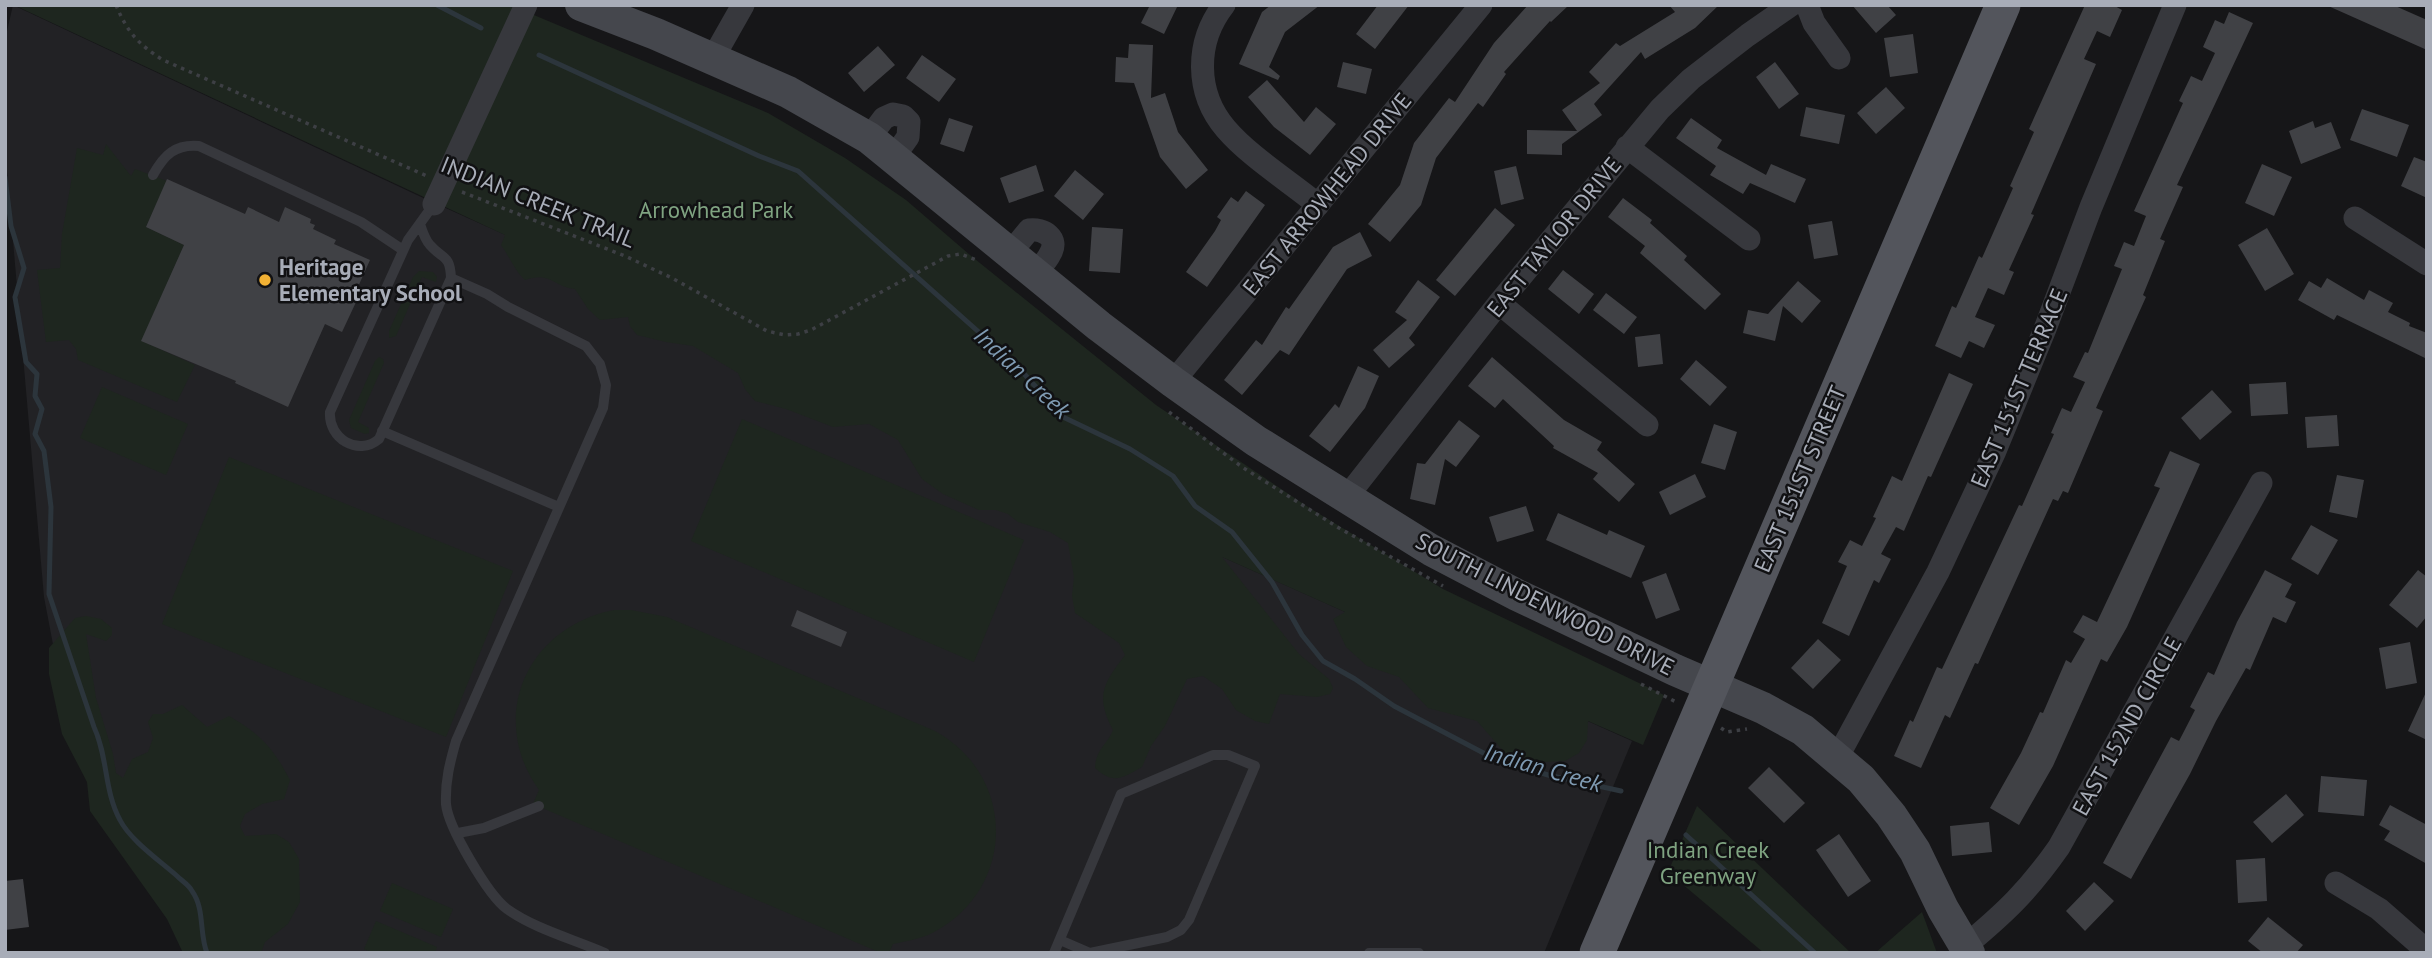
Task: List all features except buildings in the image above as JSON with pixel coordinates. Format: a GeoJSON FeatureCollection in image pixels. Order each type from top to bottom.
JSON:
{"type":"FeatureCollection","features":[{"type":"Feature","properties":{"kind":"main road","name":"EAST 151ST STREET"},"geometry":{"type":"LineString","coordinates":[[1597,953],[2003,5]]}},
{"type":"Feature","properties":{"kind":"street"},"geometry":{"type":"LineString","coordinates":[[439,194],[526,5]]}},
{"type":"Feature","properties":{"kind":"street","name":"SOUTH LINDENWOOD DRIVE"},"geometry":{"type":"LineString","coordinates":[[582,5],[713,58],[788,92],[869,138],[1099,326],[1172,382],[1255,441],[1431,550],[1517,596],[1763,708],[1803,730],[1861,779],[1897,824],[1915,851],[1943,909],[1967,949]]}},
{"type":"Feature","properties":{"kind":"street"},"geometry":{"type":"LineString","coordinates":[[713,58],[743,5]]}},
{"type":"Feature","properties":{"kind":"street"},"geometry":{"type":"LineString","coordinates":[[1224,5],[1206,35],[1201,64],[1204,86],[1213,111],[1227,130],[1318,205]]}},
{"type":"Feature","properties":{"kind":"street","name":"EAST ARROWHEAD DRIVE"},"geometry":{"type":"LineString","coordinates":[[1172,382],[1481,5]]}},
{"type":"Feature","properties":{"kind":"street","name":"EAST TAYLOR DRIVE"},"geometry":{"type":"LineString","coordinates":[[1346,498],[1499,303],[1660,109],[1691,79],[1791,5]]}},
{"type":"Feature","properties":{"kind":"street"},"geometry":{"type":"LineString","coordinates":[[1807,5],[1814,23],[1839,58]]}},
{"type":"Feature","properties":{"kind":"street","name":"EAST 151ST TERRACE"},"geometry":{"type":"LineString","coordinates":[[1837,758],[1938,572],[1995,452],[2045,330],[2091,206],[2175,5]]}},
{"type":"Feature","properties":{"kind":"street"},"geometry":{"type":"LineString","coordinates":[[1627,148],[1749,239]]}},
{"type":"Feature","properties":{"kind":"street"},"geometry":{"type":"LineString","coordinates":[[2355,218],[2427,264]]}},
{"type":"Feature","properties":{"kind":"street"},"geometry":{"type":"LineString","coordinates":[[1499,303],[1647,425]]}},
{"type":"Feature","properties":{"kind":"street","name":"EAST 152ND CIRCLE"},"geometry":{"type":"LineString","coordinates":[[1967,949],[2012,907],[2059,847],[2261,483]]}},
{"type":"Feature","properties":{"kind":"street"},"geometry":{"type":"LineString","coordinates":[[2336,883],[2379,909],[2427,951]]}},
{"type":"Feature","properties":{"kind":"lane"},"geometry":{"type":"LineString","coordinates":[[153,176],[171,150],[188,145],[199,146],[360,222],[403,250]]}},
{"type":"Feature","properties":{"kind":"lane"},"geometry":{"type":"LineString","coordinates":[[420,223],[429,244],[445,256],[450,265],[451,278],[379,439],[371,446],[358,446],[338,437],[331,429],[330,412],[403,250],[420,223],[439,194]]}},
{"type":"Feature","properties":{"kind":"lane"},"geometry":{"type":"LineString","coordinates":[[451,278],[586,346],[600,363],[606,385],[603,408],[456,741],[446,777],[446,808],[487,888],[507,909],[525,919],[605,953]]}},
{"type":"Feature","properties":{"kind":"lane"},"geometry":{"type":"LineString","coordinates":[[382,430],[559,507]]}},
{"type":"Feature","properties":{"kind":"lane"},"geometry":{"type":"LineString","coordinates":[[1054,953],[1121,794],[1213,755],[1228,755],[1255,766],[1189,920],[1181,930],[1167,937],[1090,953],[1060,940]]}},
{"type":"Feature","properties":{"kind":"lane"},"geometry":{"type":"LineString","coordinates":[[458,833],[484,828],[539,806]]}},
{"type":"Feature","properties":{"kind":"lane"},"geometry":{"type":"LineString","coordinates":[[1369,953],[1419,953]]}},
{"type":"Feature","properties":{"kind":"path","name":"INDIAN CREEK TRAIL"},"geometry":{"type":"LineString","coordinates":[[116,5],[130,32],[143,47],[163,60],[439,194],[625,256],[672,278],[767,331],[798,334],[930,264],[961,254]]}},
{"type":"Feature","properties":{"kind":"path"},"geometry":{"type":"LineString","coordinates":[[1727,732],[1754,728]]}},
{"type":"Feature","properties":{"kind":"shaded area"},"geometry":{"type":"Polygon","coordinates":[[[13,5],[419,196],[1632,741],[1544,953],[189,953],[71,739],[44,597],[5,149],[5,40],[13,5]]]}},
{"type":"Feature","properties":{"kind":"green space","name":"Arrowhead Park"},"geometry":{"type":"Polygon","coordinates":[[[14,5],[510,5],[768,113],[845,158],[906,200],[1156,405],[1308,507],[1443,589],[1664,695],[1643,745],[1588,721],[1587,740],[1579,753],[1565,761],[1543,762],[1506,754],[1477,721],[1428,708],[1399,677],[1367,666],[1346,647],[1333,619],[1345,612],[1222,557],[1299,654],[1329,679],[1333,688],[1330,694],[1317,697],[1280,694],[1269,724],[1255,721],[1236,710],[1222,689],[1203,676],[1187,679],[1142,767],[1123,777],[1108,777],[1095,768],[1100,752],[1113,730],[1104,708],[1104,691],[1111,674],[1125,655],[1119,643],[1075,613],[1072,596],[1074,577],[1068,543],[1050,532],[1018,522],[1008,514],[996,510],[979,510],[943,494],[922,479],[898,440],[869,424],[833,427],[786,409],[755,401],[745,389],[738,373],[693,346],[637,335],[630,326],[628,317],[600,320],[588,309],[575,289],[541,277],[525,280],[501,245],[505,235],[14,5]]]}},
{"type":"Feature","properties":{"kind":"green space"},"geometry":{"type":"Polygon","coordinates":[[[106,144],[131,176],[135,169],[167,181],[146,227],[184,245],[142,341],[195,365],[177,402],[78,360],[76,349],[69,340],[46,342],[37,270],[60,268],[62,234],[77,148],[103,155],[106,144]]]}},
{"type":"Feature","properties":{"kind":"green space"},"geometry":{"type":"Polygon","coordinates":[[[419,271],[433,272],[437,277],[436,282],[422,277],[396,336],[389,338],[389,331],[413,277],[419,271]]]}},
{"type":"Feature","properties":{"kind":"green space"},"geometry":{"type":"Polygon","coordinates":[[[379,357],[384,363],[358,422],[369,428],[369,433],[365,434],[351,428],[349,420],[379,357]]]}},
{"type":"Feature","properties":{"kind":"green space"},"geometry":{"type":"Polygon","coordinates":[[[102,387],[188,424],[166,475],[80,438],[102,387]]]}},
{"type":"Feature","properties":{"kind":"green space"},"geometry":{"type":"Polygon","coordinates":[[[742,419],[1024,540],[974,662],[691,541],[742,419]]]}},
{"type":"Feature","properties":{"kind":"green space"},"geometry":{"type":"Polygon","coordinates":[[[229,457],[513,571],[446,737],[162,624],[229,457]]]}},
{"type":"Feature","properties":{"kind":"green space"},"geometry":{"type":"Polygon","coordinates":[[[614,610],[631,610],[667,617],[935,731],[962,751],[981,775],[992,803],[996,832],[992,861],[980,888],[961,913],[934,932],[893,944],[889,953],[881,953],[533,804],[539,790],[524,762],[517,733],[517,705],[524,679],[538,655],[558,635],[584,620],[614,610]]]}},
{"type":"Feature","properties":{"kind":"green space"},"geometry":{"type":"Polygon","coordinates":[[[86,616],[101,619],[112,628],[112,635],[106,641],[86,634],[96,698],[116,773],[123,778],[132,759],[148,752],[153,738],[148,722],[153,714],[163,714],[182,705],[207,727],[229,716],[250,729],[265,742],[290,780],[284,799],[262,804],[245,814],[240,826],[245,836],[276,834],[289,842],[299,859],[300,902],[288,924],[265,942],[261,953],[183,953],[167,919],[90,811],[87,782],[62,734],[49,674],[49,648],[75,618],[86,616]]]}},
{"type":"Feature","properties":{"kind":"green space","name":"Indian Creek Greenway"},"geometry":{"type":"Polygon","coordinates":[[[1697,806],[1851,953],[1764,953],[1668,872],[1697,806]]]}},
{"type":"Feature","properties":{"kind":"green space"},"geometry":{"type":"Polygon","coordinates":[[[392,883],[453,909],[441,937],[380,911],[392,883]]]}},
{"type":"Feature","properties":{"kind":"green space"},"geometry":{"type":"Polygon","coordinates":[[[1922,912],[1937,953],[1875,953],[1922,912]]]}},
{"type":"Feature","properties":{"kind":"green space"},"geometry":{"type":"Polygon","coordinates":[[[376,921],[437,947],[435,953],[373,953],[364,949],[376,921]]]}},
{"type":"Feature","properties":{"kind":"waterway","name":"Indian Creek"},"geometry":{"type":"LineString","coordinates":[[437,5],[481,28]]}},
{"type":"Feature","properties":{"kind":"waterway","name":"Indian Creek"},"geometry":{"type":"LineString","coordinates":[[539,55],[759,156],[798,171],[1018,367],[1063,417],[1130,449],[1173,476],[1195,506],[1232,532],[1272,582],[1302,635],[1323,661],[1394,706],[1493,758],[1548,775],[1621,791]]}},
{"type":"Feature","properties":{"kind":"waterway"},"geometry":{"type":"LineString","coordinates":[[5,177],[11,226],[24,268],[15,297],[26,362],[37,374],[35,396],[42,409],[35,434],[44,451],[51,507],[49,594],[102,750],[115,809],[131,835],[191,889],[199,905],[207,953]]}},
{"type":"Feature","properties":{"kind":"waterway","name":"Indian Creek"},"geometry":{"type":"LineString","coordinates":[[1686,835],[1815,953]]}},
{"type":"Feature","properties":{"kind":"place","name":"Heritage Elementary School"},"geometry":{"type":"Point","coordinates":[265,280]}}]}
